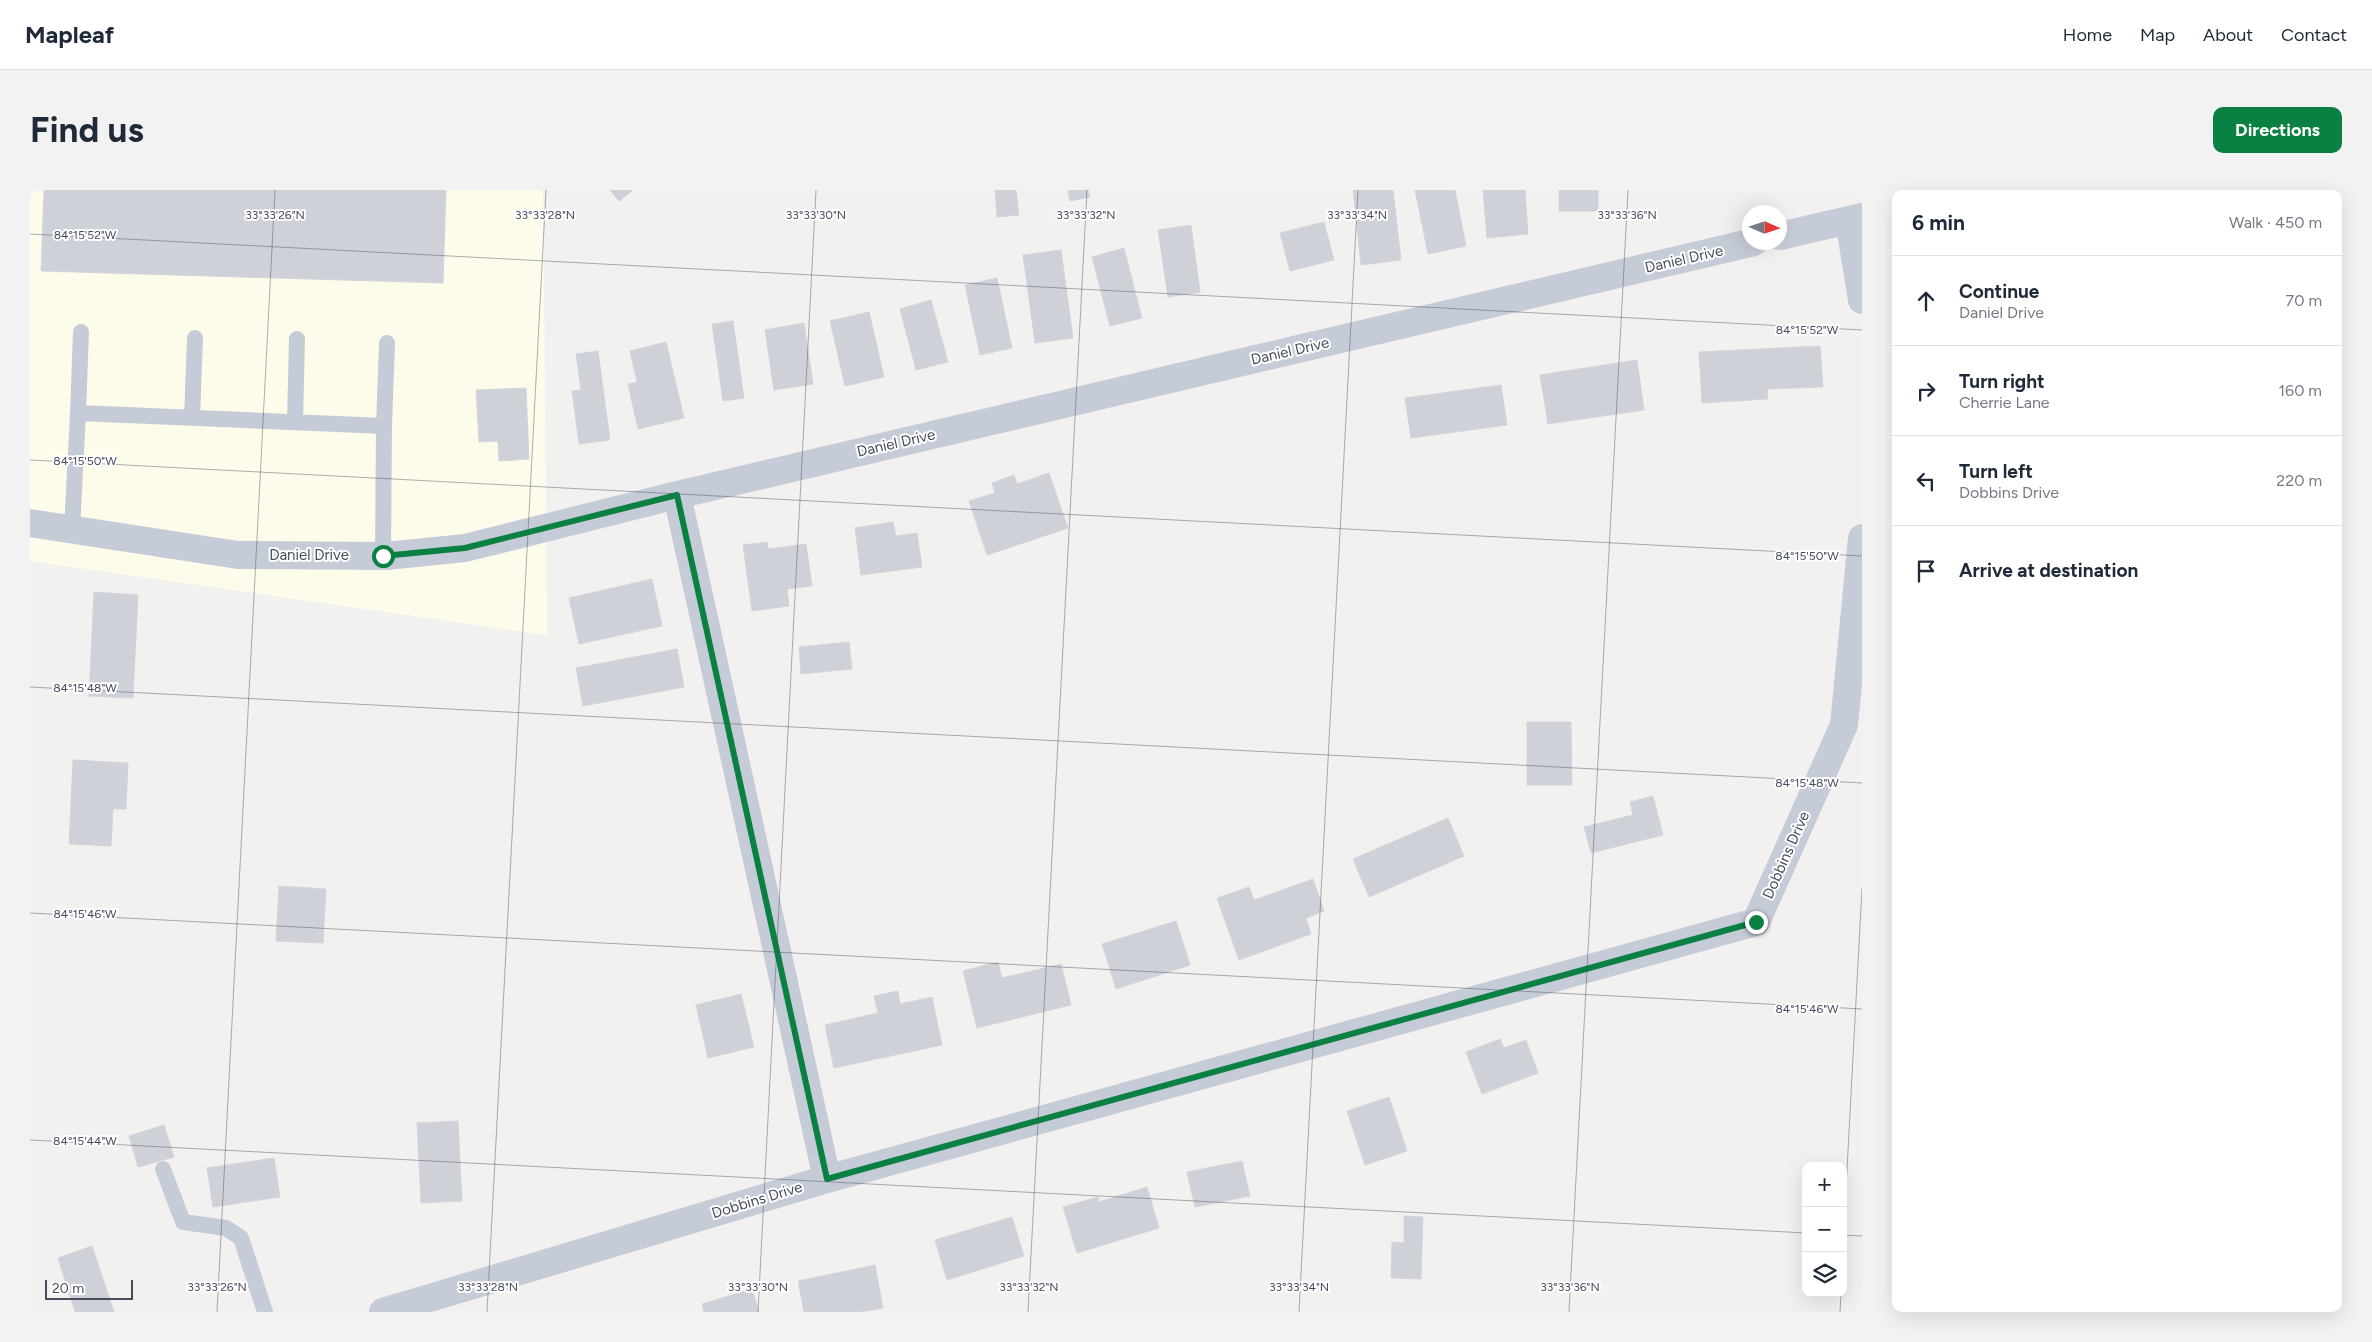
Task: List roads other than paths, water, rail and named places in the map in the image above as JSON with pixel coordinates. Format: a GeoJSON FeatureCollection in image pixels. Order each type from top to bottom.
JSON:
{"type":"FeatureCollection","features":[{"type":"Feature","properties":{"kind":"street"},"geometry":{"type":"LineString","coordinates":[[1787,234],[1856,219],[1862,300]]}},
{"type":"Feature","properties":{"kind":"street","name":"Daniel Drive"},"geometry":{"type":"LineString","coordinates":[[30,523],[238,555],[383,556],[465,548],[677,495],[1742,245]]}},
{"type":"Feature","properties":{"kind":"street"},"geometry":{"type":"LineString","coordinates":[[677,495],[827,1179]]}},
{"type":"Feature","properties":{"kind":"street","name":"Dobbins Drive"},"geometry":{"type":"LineString","coordinates":[[384,1312],[827,1179],[1756,922],[1844,725],[1862,538]]}},
{"type":"Feature","properties":{"kind":"lane"},"geometry":{"type":"LineString","coordinates":[[72,530],[81,332]]}},
{"type":"Feature","properties":{"kind":"lane"},"geometry":{"type":"LineString","coordinates":[[192,418],[196,338]]}},
{"type":"Feature","properties":{"kind":"lane"},"geometry":{"type":"LineString","coordinates":[[295,422],[297,338]]}},
{"type":"Feature","properties":{"kind":"lane"},"geometry":{"type":"LineString","coordinates":[[383,556],[387,343]]}},
{"type":"Feature","properties":{"kind":"lane"},"geometry":{"type":"LineString","coordinates":[[78,413],[384,426]]}},
{"type":"Feature","properties":{"kind":"lane"},"geometry":{"type":"LineString","coordinates":[[163,1169],[183,1222],[197,1222],[226,1228],[241,1238],[266,1312]]}}]}
